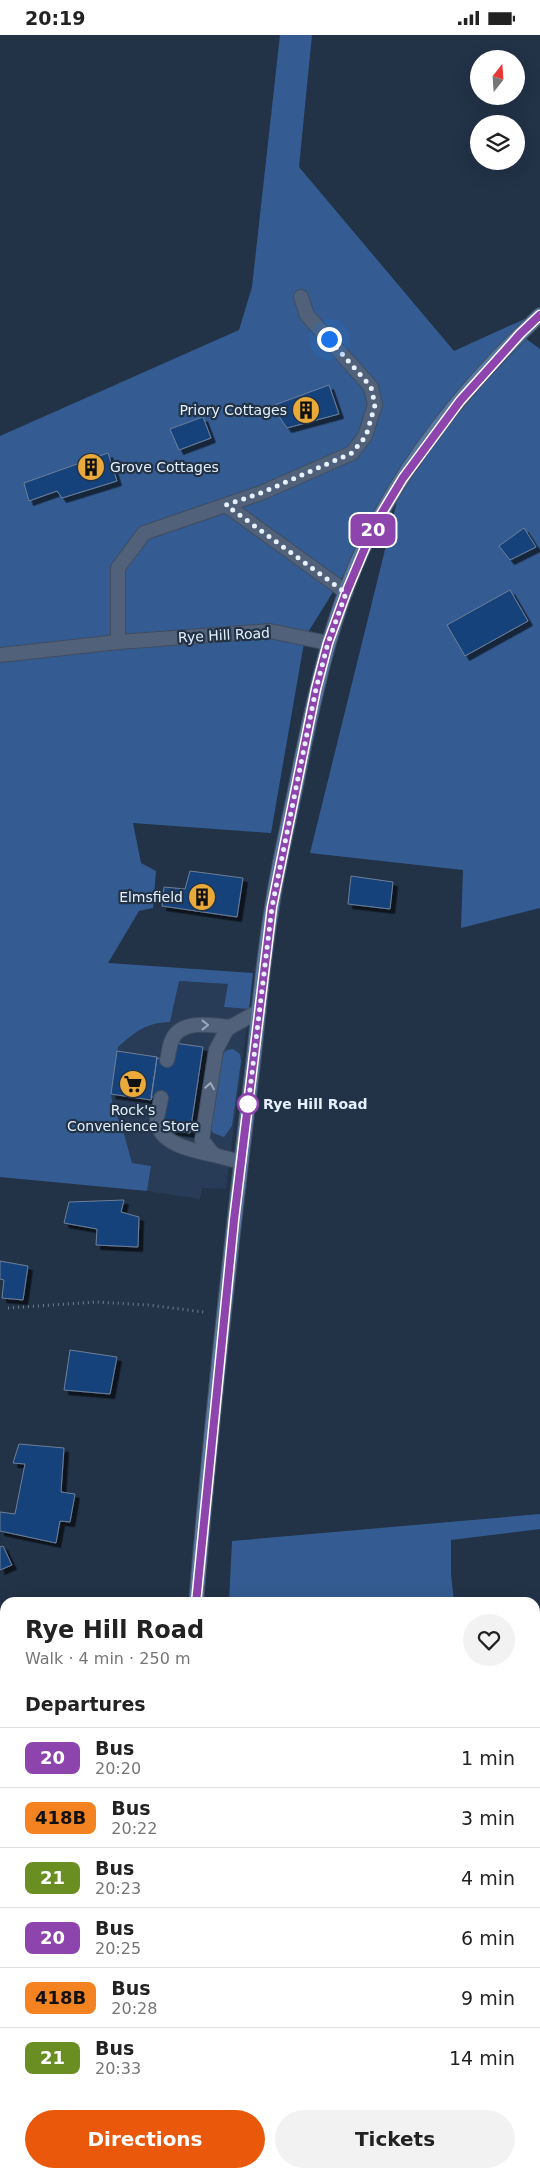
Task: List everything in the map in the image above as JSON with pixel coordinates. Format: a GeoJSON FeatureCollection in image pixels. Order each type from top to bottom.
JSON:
{"type":"FeatureCollection","features":[{"type":"Feature","properties":{"kind":"main road"},"geometry":{"type":"LineString","coordinates":[[197,1597],[224,1315],[272,907],[316,689],[328,643],[346,593],[374,526],[403,478],[460,401],[500,355],[540,315]]}},
{"type":"Feature","properties":{"kind":"street"},"geometry":{"type":"LineString","coordinates":[[118,642],[118,568],[144,533],[261,493],[352,453],[366,436],[375,405],[371,387],[307,315],[301,297]]}},
{"type":"Feature","properties":{"kind":"street"},"geometry":{"type":"LineString","coordinates":[[226,505],[346,593]]}},
{"type":"Feature","properties":{"kind":"street","name":"Rye Hill Road"},"geometry":{"type":"LineString","coordinates":[[0,655],[118,642],[270,631],[328,643]]}},
{"type":"Feature","properties":{"kind":"street"},"geometry":{"type":"LineString","coordinates":[[214,1155],[202,1140],[216,1050],[226,1029],[259,1011]]}},
{"type":"Feature","properties":{"kind":"street"},"geometry":{"type":"LineString","coordinates":[[167,1060],[172,1039],[186,1027],[205,1024],[230,1027]]}},
{"type":"Feature","properties":{"kind":"street"},"geometry":{"type":"LineString","coordinates":[[161,1098],[157,1123],[166,1139],[187,1149],[241,1162]]}},
{"type":"Feature","properties":{"kind":"path"},"geometry":{"type":"LineString","coordinates":[[8,1308],[96,1302],[148,1305],[224,1315]]}},
{"type":"Feature","properties":{"kind":"shaded area"},"geometry":{"type":"Polygon","coordinates":[[[280,35],[312,35],[299,167],[454,351],[540,312],[521,335],[540,349],[540,908],[461,928],[463,870],[310,853],[402,481],[305,637],[271,833],[133,823],[141,863],[156,871],[153,908],[139,911],[108,963],[253,973],[249,1009],[224,1007],[228,984],[179,981],[170,1022],[148,1026],[131,1036],[118,1047],[111,1094],[113,1106],[123,1130],[132,1163],[151,1166],[147,1191],[0,1177],[0,436],[239,330],[252,287],[280,35]]]}},
{"type":"Feature","properties":{"kind":"shaded area"},"geometry":{"type":"Polygon","coordinates":[[[178,981],[228,984],[249,1009],[226,1189],[202,1188],[200,1199],[147,1191],[151,1166],[132,1163],[123,1130],[113,1106],[111,1094],[117,1047],[136,1032],[153,1023],[178,981]]]}},
{"type":"Feature","properties":{"kind":"shaded area"},"geometry":{"type":"Polygon","coordinates":[[[233,1049],[240,1054],[241,1061],[232,1126],[224,1137],[213,1133],[210,1127],[222,1054],[227,1050],[233,1049]]]}},
{"type":"Feature","properties":{"kind":"shaded area"},"geometry":{"type":"Polygon","coordinates":[[[540,1514],[540,1529],[451,1540],[453,1597],[229,1597],[232,1541],[540,1514]]]}},
{"type":"Feature","properties":{"kind":"building","name":"Priory Cottages"},"geometry":{"type":"Polygon","coordinates":[[[329,385],[339,414],[287,428],[272,406],[329,385]]]}},
{"type":"Feature","properties":{"kind":"building"},"geometry":{"type":"Polygon","coordinates":[[[203,417],[211,438],[179,450],[170,429],[203,417]]]}},
{"type":"Feature","properties":{"kind":"building","name":"Grove Cottages"},"geometry":{"type":"Polygon","coordinates":[[[108,453],[117,481],[62,498],[57,491],[29,501],[24,483],[108,453]]]}},
{"type":"Feature","properties":{"kind":"building"},"geometry":{"type":"Polygon","coordinates":[[[524,528],[536,547],[510,560],[499,546],[524,528]]]}},
{"type":"Feature","properties":{"kind":"building"},"geometry":{"type":"Polygon","coordinates":[[[510,590],[528,621],[465,656],[447,625],[510,590]]]}},
{"type":"Feature","properties":{"kind":"building","name":"Elmsfield"},"geometry":{"type":"Polygon","coordinates":[[[190,871],[243,878],[237,917],[162,906],[164,887],[185,889],[190,871]]]}},
{"type":"Feature","properties":{"kind":"building"},"geometry":{"type":"Polygon","coordinates":[[[351,876],[393,882],[390,909],[348,904],[351,876]]]}},
{"type":"Feature","properties":{"kind":"building"},"geometry":{"type":"Polygon","coordinates":[[[174,1043],[203,1047],[190,1133],[161,1129],[166,1099],[151,1097],[157,1058],[172,1061],[174,1043]]]}},
{"type":"Feature","properties":{"kind":"building","name":"Rock's Convenience Store"},"geometry":{"type":"Polygon","coordinates":[[[117,1051],[157,1057],[151,1100],[111,1094],[117,1051]]]}},
{"type":"Feature","properties":{"kind":"building"},"geometry":{"type":"Polygon","coordinates":[[[124,1200],[121,1212],[139,1217],[138,1247],[96,1245],[97,1229],[64,1223],[69,1202],[124,1200]]]}},
{"type":"Feature","properties":{"kind":"building"},"geometry":{"type":"Polygon","coordinates":[[[0,1261],[28,1266],[23,1300],[2,1298],[4,1280],[0,1279],[0,1261]]]}},
{"type":"Feature","properties":{"kind":"building"},"geometry":{"type":"Polygon","coordinates":[[[70,1350],[117,1357],[110,1394],[64,1390],[70,1350]]]}},
{"type":"Feature","properties":{"kind":"building"},"geometry":{"type":"Polygon","coordinates":[[[19,1444],[64,1448],[61,1492],[75,1494],[70,1522],[60,1521],[56,1543],[0,1531],[0,1512],[15,1514],[25,1464],[13,1463],[19,1444]]]}},
{"type":"Feature","properties":{"kind":"building"},"geometry":{"type":"Polygon","coordinates":[[[3,1546],[12,1565],[0,1570],[0,1547],[3,1546]]]}},
{"type":"Feature","properties":{"kind":"bus line","name":"20"},"geometry":{"type":"LineString","coordinates":[[197,1597],[234,1220],[272,907],[316,689],[328,643],[346,593],[374,526],[403,478],[460,401],[500,355],[540,315]]}},
{"type":"Feature","properties":{"kind":"place","name":"Priory Cottages"},"geometry":{"type":"Point","coordinates":[306,410]}},
{"type":"Feature","properties":{"kind":"place","name":"Grove Cottages"},"geometry":{"type":"Point","coordinates":[91,467]}},
{"type":"Feature","properties":{"kind":"place","name":"Elmsfield"},"geometry":{"type":"Point","coordinates":[202,897]}},
{"type":"Feature","properties":{"kind":"place","name":"Rock's Convenience Store"},"geometry":{"type":"Point","coordinates":[133,1084]}},
{"type":"Feature","properties":{"kind":"place","name":"Rye Hill Road"},"geometry":{"type":"Point","coordinates":[248,1104]}},
{"type":"Feature","properties":{"kind":"route"},"geometry":{"type":"LineString","coordinates":[[248,1104],[248,1106],[272,907],[316,689],[328,643],[346,593],[226,505],[261,493],[352,453],[366,436],[375,405],[371,387],[329,339]]}}]}
